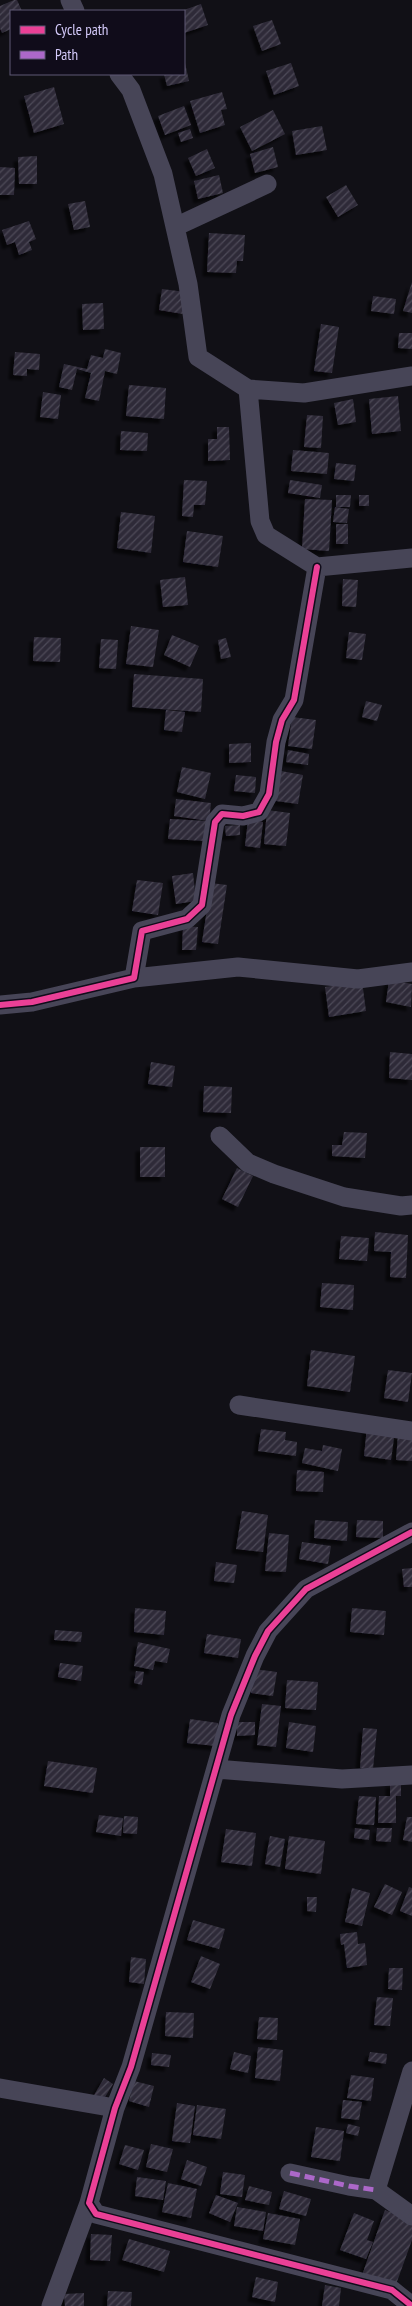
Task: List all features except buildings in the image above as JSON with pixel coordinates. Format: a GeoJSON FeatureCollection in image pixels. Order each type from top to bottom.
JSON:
{"type":"FeatureCollection","features":[{"type":"Feature","properties":{"kind":"street"},"geometry":{"type":"LineString","coordinates":[[120,75],[132,90],[164,174],[188,284],[198,357],[248,389],[304,393],[412,376]]}},
{"type":"Feature","properties":{"kind":"street"},"geometry":{"type":"LineString","coordinates":[[175,227],[267,184]]}},
{"type":"Feature","properties":{"kind":"street"},"geometry":{"type":"LineString","coordinates":[[248,389],[260,521],[266,535],[317,567],[412,558]]}},
{"type":"Feature","properties":{"kind":"street"},"geometry":{"type":"LineString","coordinates":[[134,978],[142,931],[187,919],[202,905],[215,822],[222,814],[243,816],[260,812],[269,794],[276,742],[282,720],[294,700],[317,567]]}},
{"type":"Feature","properties":{"kind":"street"},"geometry":{"type":"LineString","coordinates":[[0,1005],[32,1002],[134,978],[238,967],[358,979],[412,972]]}},
{"type":"Feature","properties":{"kind":"street"},"geometry":{"type":"LineString","coordinates":[[220,1136],[248,1163],[274,1174],[344,1197],[401,1206],[412,1205]]}},
{"type":"Feature","properties":{"kind":"street"},"geometry":{"type":"LineString","coordinates":[[239,1405],[412,1431]]}},
{"type":"Feature","properties":{"kind":"street"},"geometry":{"type":"LineString","coordinates":[[51,2306],[89,2203],[115,2108],[132,2067],[231,1715],[255,1656],[268,1631],[306,1589],[412,1532]]}},
{"type":"Feature","properties":{"kind":"street"},"geometry":{"type":"LineString","coordinates":[[216,1769],[342,1779],[412,1775]]}},
{"type":"Feature","properties":{"kind":"street"},"geometry":{"type":"LineString","coordinates":[[376,2190],[412,2071]]}},
{"type":"Feature","properties":{"kind":"street"},"geometry":{"type":"LineString","coordinates":[[0,2088],[115,2108]]}},
{"type":"Feature","properties":{"kind":"street"},"geometry":{"type":"LineString","coordinates":[[290,2173],[376,2190],[412,2216]]}},
{"type":"Feature","properties":{"kind":"street"},"geometry":{"type":"LineString","coordinates":[[89,2203],[96,2214],[392,2290],[412,2306]]}},
{"type":"Feature","properties":{"kind":"marked path"},"geometry":{"type":"LineString","coordinates":[[290,2173],[376,2190]]}},
{"type":"Feature","properties":{"kind":"cycle path"},"geometry":{"type":"LineString","coordinates":[[0,1005],[32,1002],[134,978],[142,931],[187,919],[202,905],[215,822],[222,814],[243,816],[259,812],[269,794],[276,742],[282,720],[294,700],[317,567]]}},
{"type":"Feature","properties":{"kind":"cycle path"},"geometry":{"type":"LineString","coordinates":[[412,1532],[306,1589],[268,1631],[255,1656],[231,1715],[131,2067],[115,2108],[89,2203],[96,2214],[392,2290],[412,2306]]}}]}
